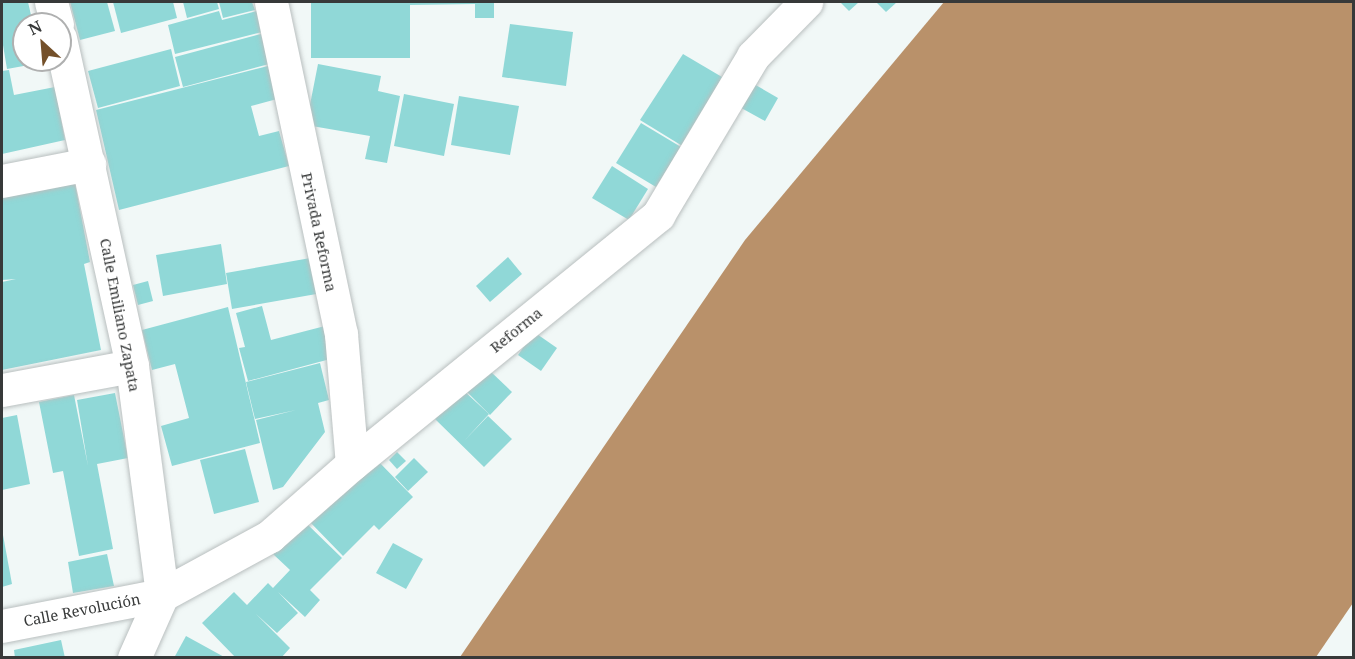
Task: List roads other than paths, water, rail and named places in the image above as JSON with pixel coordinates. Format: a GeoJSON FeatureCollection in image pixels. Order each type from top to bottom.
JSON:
{"type":"FeatureCollection","features":[{"type":"Feature","properties":{"kind":"street","name":"Privada Reforma"},"geometry":{"type":"LineString","coordinates":[[271,2],[341,334],[352,464]]}},
{"type":"Feature","properties":{"kind":"street","name":"Reforma"},"geometry":{"type":"LineString","coordinates":[[162,595],[270,536],[352,464],[658,215],[753,56],[806,2]]}},
{"type":"Feature","properties":{"kind":"street","name":"Calle Emiliano Zapata"},"geometry":{"type":"LineString","coordinates":[[68,72],[132,366],[162,595]]}},
{"type":"Feature","properties":{"kind":"street"},"geometry":{"type":"LineString","coordinates":[[2,181],[89,164]]}},
{"type":"Feature","properties":{"kind":"street"},"geometry":{"type":"LineString","coordinates":[[2,390],[132,366]]}},
{"type":"Feature","properties":{"kind":"street"},"geometry":{"type":"LineString","coordinates":[[134,657],[162,595]]}},
{"type":"Feature","properties":{"kind":"street","name":"Calle Revolución"},"geometry":{"type":"LineString","coordinates":[[2,626],[162,595]]}}]}
